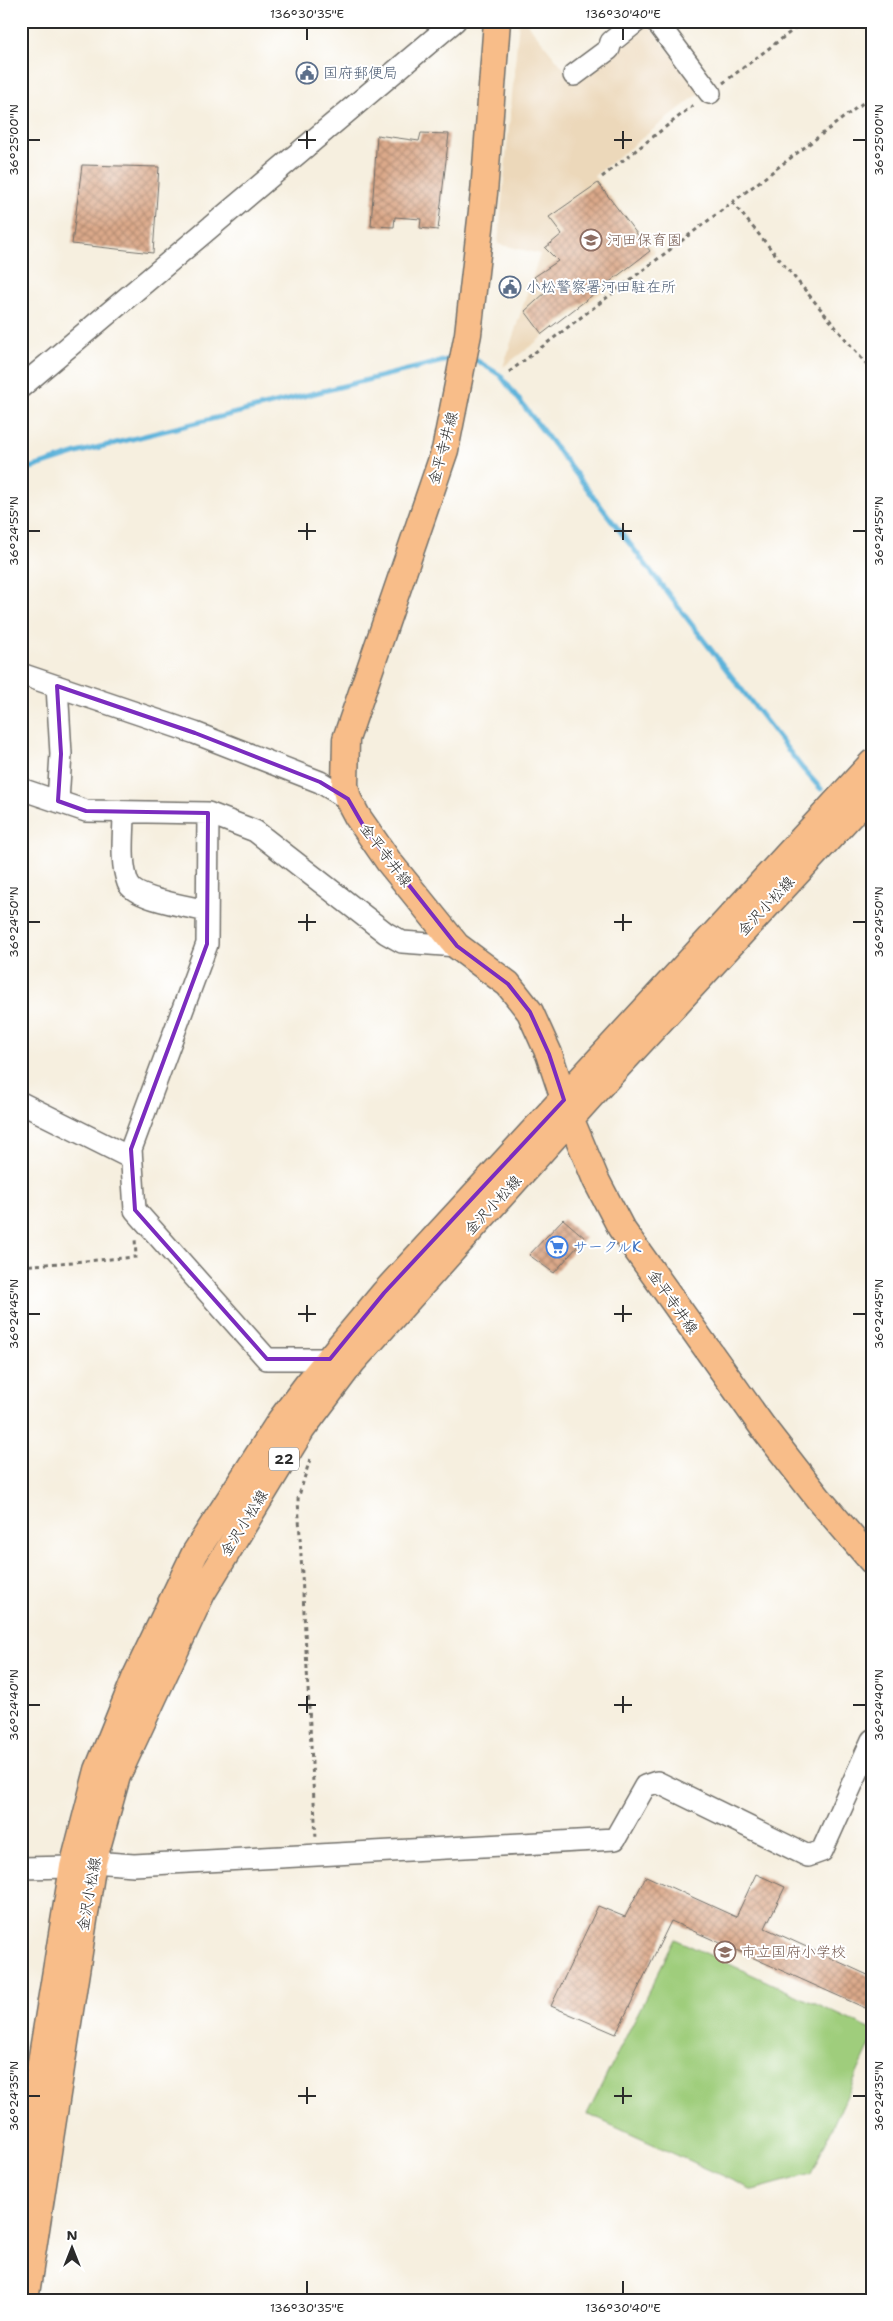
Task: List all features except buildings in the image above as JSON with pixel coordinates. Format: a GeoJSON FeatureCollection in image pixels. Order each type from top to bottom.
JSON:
{"type":"FeatureCollection","features":[{"type":"Feature","properties":{"kind":"main road","name":"金平寺井線"},"geometry":{"type":"LineString","coordinates":[[497,21],[484,192],[463,359],[445,450],[346,738],[344,772],[348,799],[357,816],[389,862],[458,946],[508,984],[530,1012],[549,1054],[567,1110],[596,1180],[621,1228],[762,1426],[818,1498],[869,1552]]}},
{"type":"Feature","properties":{"kind":"main road","name":"金沢小松線"},"geometry":{"type":"LineString","coordinates":[[21,2184],[83,1864],[118,1776],[202,1593],[302,1429],[353,1361],[567,1110],[872,763]]}},
{"type":"Feature","properties":{"kind":"main road","name":"金沢小松線"},"geometry":{"type":"LineString","coordinates":[[25,2300],[83,1864],[98,1770],[136,1676],[195,1553],[280,1421],[384,1293],[567,1110],[604,1081],[872,792]]}},
{"type":"Feature","properties":{"kind":"street"},"geometry":{"type":"LineString","coordinates":[[21,387],[455,21]]}},
{"type":"Feature","properties":{"kind":"street"},"geometry":{"type":"LineString","coordinates":[[574,74],[609,50],[611,42],[637,21]]}},
{"type":"Feature","properties":{"kind":"street"},"geometry":{"type":"LineString","coordinates":[[656,21],[710,92]]}},
{"type":"Feature","properties":{"kind":"street"},"geometry":{"type":"LineString","coordinates":[[21,674],[195,733],[320,782],[348,799]]}},
{"type":"Feature","properties":{"kind":"street"},"geometry":{"type":"LineString","coordinates":[[57,686],[61,754],[58,801]]}},
{"type":"Feature","properties":{"kind":"street"},"geometry":{"type":"LineString","coordinates":[[21,789],[86,811],[208,813],[255,831],[386,933],[402,942],[458,946]]}},
{"type":"Feature","properties":{"kind":"street"},"geometry":{"type":"LineString","coordinates":[[124,813],[124,856],[129,884],[139,894],[207,911]]}},
{"type":"Feature","properties":{"kind":"street"},"geometry":{"type":"LineString","coordinates":[[208,813],[207,944],[131,1149],[134,1210],[267,1359],[330,1359]]}},
{"type":"Feature","properties":{"kind":"street"},"geometry":{"type":"LineString","coordinates":[[21,1103],[131,1158]]}},
{"type":"Feature","properties":{"kind":"street"},"geometry":{"type":"LineString","coordinates":[[21,1868],[83,1864],[134,1865],[615,1839],[645,1786],[657,1782],[808,1856],[822,1850],[872,1740]]}},
{"type":"Feature","properties":{"kind":"path"},"geometry":{"type":"LineString","coordinates":[[509,372],[872,96]]}},
{"type":"Feature","properties":{"kind":"path"},"geometry":{"type":"LineString","coordinates":[[732,202],[872,371]]}},
{"type":"Feature","properties":{"kind":"path"},"geometry":{"type":"LineString","coordinates":[[21,1266],[136,1257],[134,1210]]}},
{"type":"Feature","properties":{"kind":"path"},"geometry":{"type":"LineString","coordinates":[[312,1452],[298,1498],[317,1854]]}},
{"type":"Feature","properties":{"kind":"highlighted area"},"geometry":{"type":"Polygon","coordinates":[[[57,686],[195,733],[320,782],[348,799],[367,832],[457,946],[508,984],[530,1012],[549,1054],[564,1100],[384,1293],[330,1359],[267,1359],[135,1210],[131,1149],[207,944],[208,813],[86,811],[58,801],[61,754],[57,686]]]}},
{"type":"Feature","properties":{"kind":"shaded area"},"geometry":{"type":"Polygon","coordinates":[[[519,21],[525,21],[574,81],[646,23],[702,91],[594,176],[655,252],[503,367],[540,254],[498,244],[519,21]]]}},
{"type":"Feature","properties":{"kind":"green space"},"geometry":{"type":"Polygon","coordinates":[[[675,1939],[872,2030],[872,2041],[811,2174],[753,2190],[587,2114],[675,1939]]]}},
{"type":"Feature","properties":{"kind":"waterway"},"geometry":{"type":"LineString","coordinates":[[21,471],[80,452],[455,358]]}},
{"type":"Feature","properties":{"kind":"waterway"},"geometry":{"type":"LineString","coordinates":[[471,360],[476,360],[500,375],[802,768],[821,789]]}},
{"type":"Feature","properties":{"kind":"place","name":"国府郵便局"},"geometry":{"type":"Point","coordinates":[307,73]}},
{"type":"Feature","properties":{"kind":"place","name":"河田保育園"},"geometry":{"type":"Point","coordinates":[591,240]}},
{"type":"Feature","properties":{"kind":"place","name":"小松警察署河田駐在所"},"geometry":{"type":"Point","coordinates":[510,287]}},
{"type":"Feature","properties":{"kind":"place","name":"サークルK"},"geometry":{"type":"Point","coordinates":[557,1247]}},
{"type":"Feature","properties":{"kind":"place","name":"市立国府小学校"},"geometry":{"type":"Point","coordinates":[725,1952]}}]}
